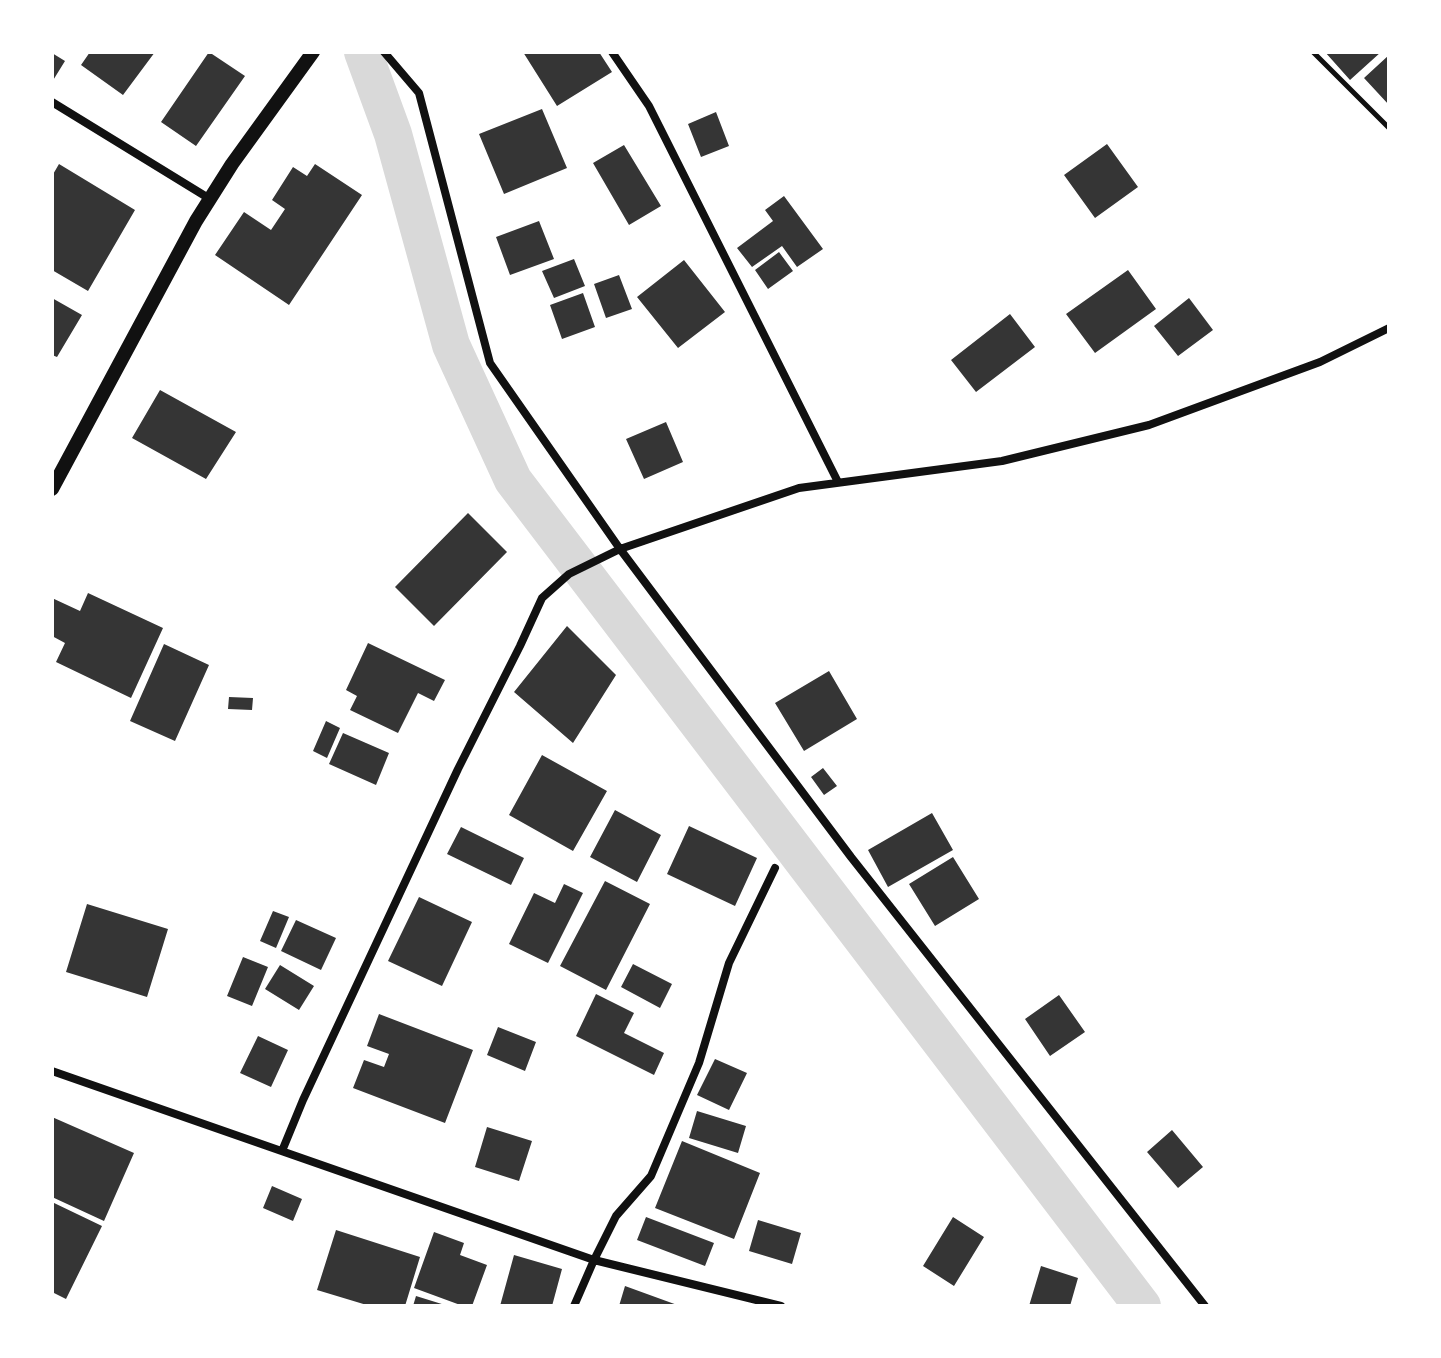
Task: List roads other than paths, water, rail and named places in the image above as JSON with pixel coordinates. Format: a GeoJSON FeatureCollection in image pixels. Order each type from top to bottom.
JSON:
{"type":"FeatureCollection","features":[{"type":"Feature","properties":{"kind":"street"},"geometry":{"type":"LineString","coordinates":[[52,489],[196,221],[232,164],[313,52]]}},
{"type":"Feature","properties":{"kind":"street"},"geometry":{"type":"LineString","coordinates":[[384,52],[419,93],[490,363],[620,549],[851,857],[1205,1306]]}},
{"type":"Feature","properties":{"kind":"street"},"geometry":{"type":"LineString","coordinates":[[612,52],[649,106],[838,482]]}},
{"type":"Feature","properties":{"kind":"street"},"geometry":{"type":"LineString","coordinates":[[52,102],[210,199]]}},
{"type":"Feature","properties":{"kind":"street"},"geometry":{"type":"LineString","coordinates":[[282,1151],[458,769],[542,598],[569,574],[620,549],[799,488],[1002,461],[1149,425],[1320,362],[1389,328]]}},
{"type":"Feature","properties":{"kind":"street"},"geometry":{"type":"LineString","coordinates":[[574,1306],[616,1216],[651,1176],[699,1063],[729,963],[775,868]]}},
{"type":"Feature","properties":{"kind":"street"},"geometry":{"type":"LineString","coordinates":[[52,1071],[594,1260],[781,1306]]}},
{"type":"Feature","properties":{"kind":"waterway"},"geometry":{"type":"LineString","coordinates":[[363,52],[393,134],[451,345],[513,480],[1142,1306]]}}]}
